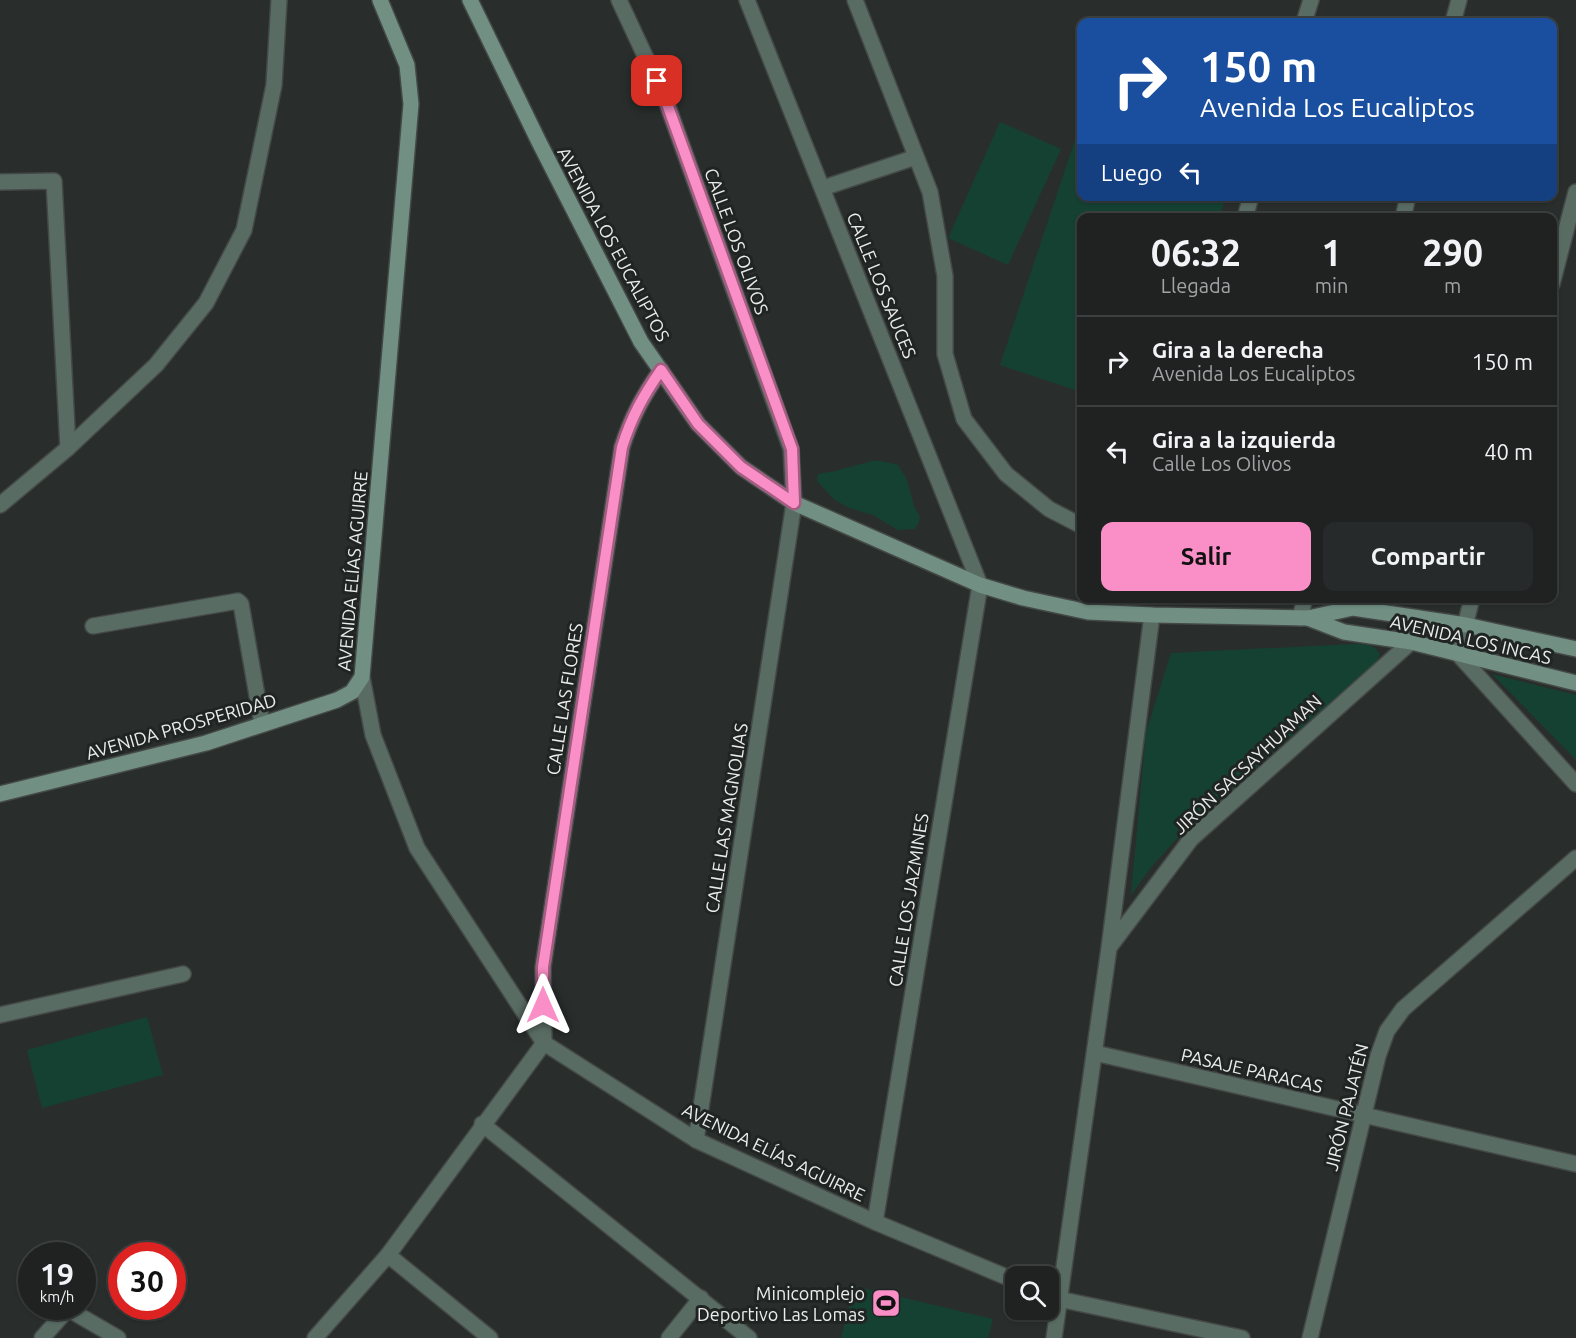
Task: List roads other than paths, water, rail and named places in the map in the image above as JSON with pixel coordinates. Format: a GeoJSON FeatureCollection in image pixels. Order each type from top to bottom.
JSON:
{"type":"FeatureCollection","features":[{"type":"Feature","properties":{"kind":"street"},"geometry":{"type":"LineString","coordinates":[[0,505],[68,448],[164,356],[206,303],[244,230],[274,85],[279,0]]}},
{"type":"Feature","properties":{"kind":"street","name":"AVENIDA ELÍAS AGUIRRE"},"geometry":{"type":"LineString","coordinates":[[380,0],[406,65],[411,104],[362,677],[373,735],[417,848],[544,1043],[696,1140],[875,1222],[1005,1276]]}},
{"type":"Feature","properties":{"kind":"street","name":"AVENIDA LOS EUCALIPTOS"},"geometry":{"type":"LineString","coordinates":[[470,0],[641,342],[698,424],[741,467],[794,503],[980,585],[1023,598],[1088,612],[1304,618]]}},
{"type":"Feature","properties":{"kind":"street","name":"CALLE LOS OLIVOS"},"geometry":{"type":"LineString","coordinates":[[620,0],[666,101],[792,449],[794,503]]}},
{"type":"Feature","properties":{"kind":"street","name":"CALLE LOS SAUCES"},"geometry":{"type":"LineString","coordinates":[[747,0],[980,585]]}},
{"type":"Feature","properties":{"kind":"street"},"geometry":{"type":"LineString","coordinates":[[855,0],[930,192],[945,276],[945,354],[964,419],[1006,474],[1049,509],[1077,523]]}},
{"type":"Feature","properties":{"kind":"street"},"geometry":{"type":"LineString","coordinates":[[1305,18],[1311,0]]}},
{"type":"Feature","properties":{"kind":"street"},"geometry":{"type":"LineString","coordinates":[[1454,18],[1459,0]]}},
{"type":"Feature","properties":{"kind":"street"},"geometry":{"type":"LineString","coordinates":[[823,188],[916,157]]}},
{"type":"Feature","properties":{"kind":"street"},"geometry":{"type":"LineString","coordinates":[[0,182],[54,181],[68,448]]}},
{"type":"Feature","properties":{"kind":"street"},"geometry":{"type":"LineString","coordinates":[[1557,265],[1576,192]]}},
{"type":"Feature","properties":{"kind":"street","name":"CALLE LAS FLORES"},"geometry":{"type":"LineString","coordinates":[[544,1043],[543,967],[622,447],[641,399],[661,370]]}},
{"type":"Feature","properties":{"kind":"street","name":"CALLE LAS MAGNOLIAS"},"geometry":{"type":"LineString","coordinates":[[696,1140],[794,503]]}},
{"type":"Feature","properties":{"kind":"street","name":"CALLE LOS JAZMINES"},"geometry":{"type":"LineString","coordinates":[[875,1222],[980,585]]}},
{"type":"Feature","properties":{"kind":"street"},"geometry":{"type":"LineString","coordinates":[[93,626],[238,602],[241,604],[262,724]]}},
{"type":"Feature","properties":{"kind":"street"},"geometry":{"type":"LineString","coordinates":[[1304,618],[1305,603]]}},
{"type":"Feature","properties":{"kind":"street"},"geometry":{"type":"LineString","coordinates":[[1471,603],[1458,654],[1576,784]]}},
{"type":"Feature","properties":{"kind":"street","name":"AVENIDA LOS INCAS"},"geometry":{"type":"LineString","coordinates":[[1304,618],[1353,608],[1466,625],[1576,649]]}},
{"type":"Feature","properties":{"kind":"street","name":"JIRÓN SACSAYHUAMAN"},"geometry":{"type":"LineString","coordinates":[[1059,1267],[1095,1053],[1152,615]]}},
{"type":"Feature","properties":{"kind":"street","name":"AVENIDA LOS INCAS"},"geometry":{"type":"LineString","coordinates":[[1304,618],[1344,632],[1411,642],[1576,683]]}},
{"type":"Feature","properties":{"kind":"street"},"geometry":{"type":"LineString","coordinates":[[1411,642],[1418,618]]}},
{"type":"Feature","properties":{"kind":"street","name":"JIRÓN SACSAYHUAMAN"},"geometry":{"type":"LineString","coordinates":[[1109,948],[1191,839],[1411,642]]}},
{"type":"Feature","properties":{"kind":"street","name":"AVENIDA PROSPERIDAD"},"geometry":{"type":"LineString","coordinates":[[0,794],[206,743],[337,700],[352,692],[362,677]]}},
{"type":"Feature","properties":{"kind":"street","name":"JIRÓN PAJATÉN"},"geometry":{"type":"LineString","coordinates":[[1310,1338],[1378,1056],[1387,1031],[1403,1009],[1576,858]]}},
{"type":"Feature","properties":{"kind":"street"},"geometry":{"type":"LineString","coordinates":[[0,1015],[183,974]]}},
{"type":"Feature","properties":{"kind":"street"},"geometry":{"type":"LineString","coordinates":[[315,1338],[388,1255],[482,1124],[544,1043]]}},
{"type":"Feature","properties":{"kind":"street","name":"PASAJE PARACAS"},"geometry":{"type":"LineString","coordinates":[[1095,1053],[1576,1164]]}},
{"type":"Feature","properties":{"kind":"street"},"geometry":{"type":"LineString","coordinates":[[482,1124],[749,1338]]}},
{"type":"Feature","properties":{"kind":"street"},"geometry":{"type":"LineString","coordinates":[[388,1255],[490,1338]]}},
{"type":"Feature","properties":{"kind":"street"},"geometry":{"type":"LineString","coordinates":[[669,1338],[701,1298]]}},
{"type":"Feature","properties":{"kind":"street"},"geometry":{"type":"LineString","coordinates":[[1059,1298],[1242,1338]]}},
{"type":"Feature","properties":{"kind":"street"},"geometry":{"type":"LineString","coordinates":[[42,1338],[68,1309],[118,1338]]}},
{"type":"Feature","properties":{"kind":"street","name":"JIRÓN SACSAYHUAMAN"},"geometry":{"type":"LineString","coordinates":[[1054,1320],[1054,1338]]}},
{"type":"Feature","properties":{"kind":"place","name":"Minicomplejo Deportivo Las Lomas"},"geometry":{"type":"Point","coordinates":[886,1303]}}]}
